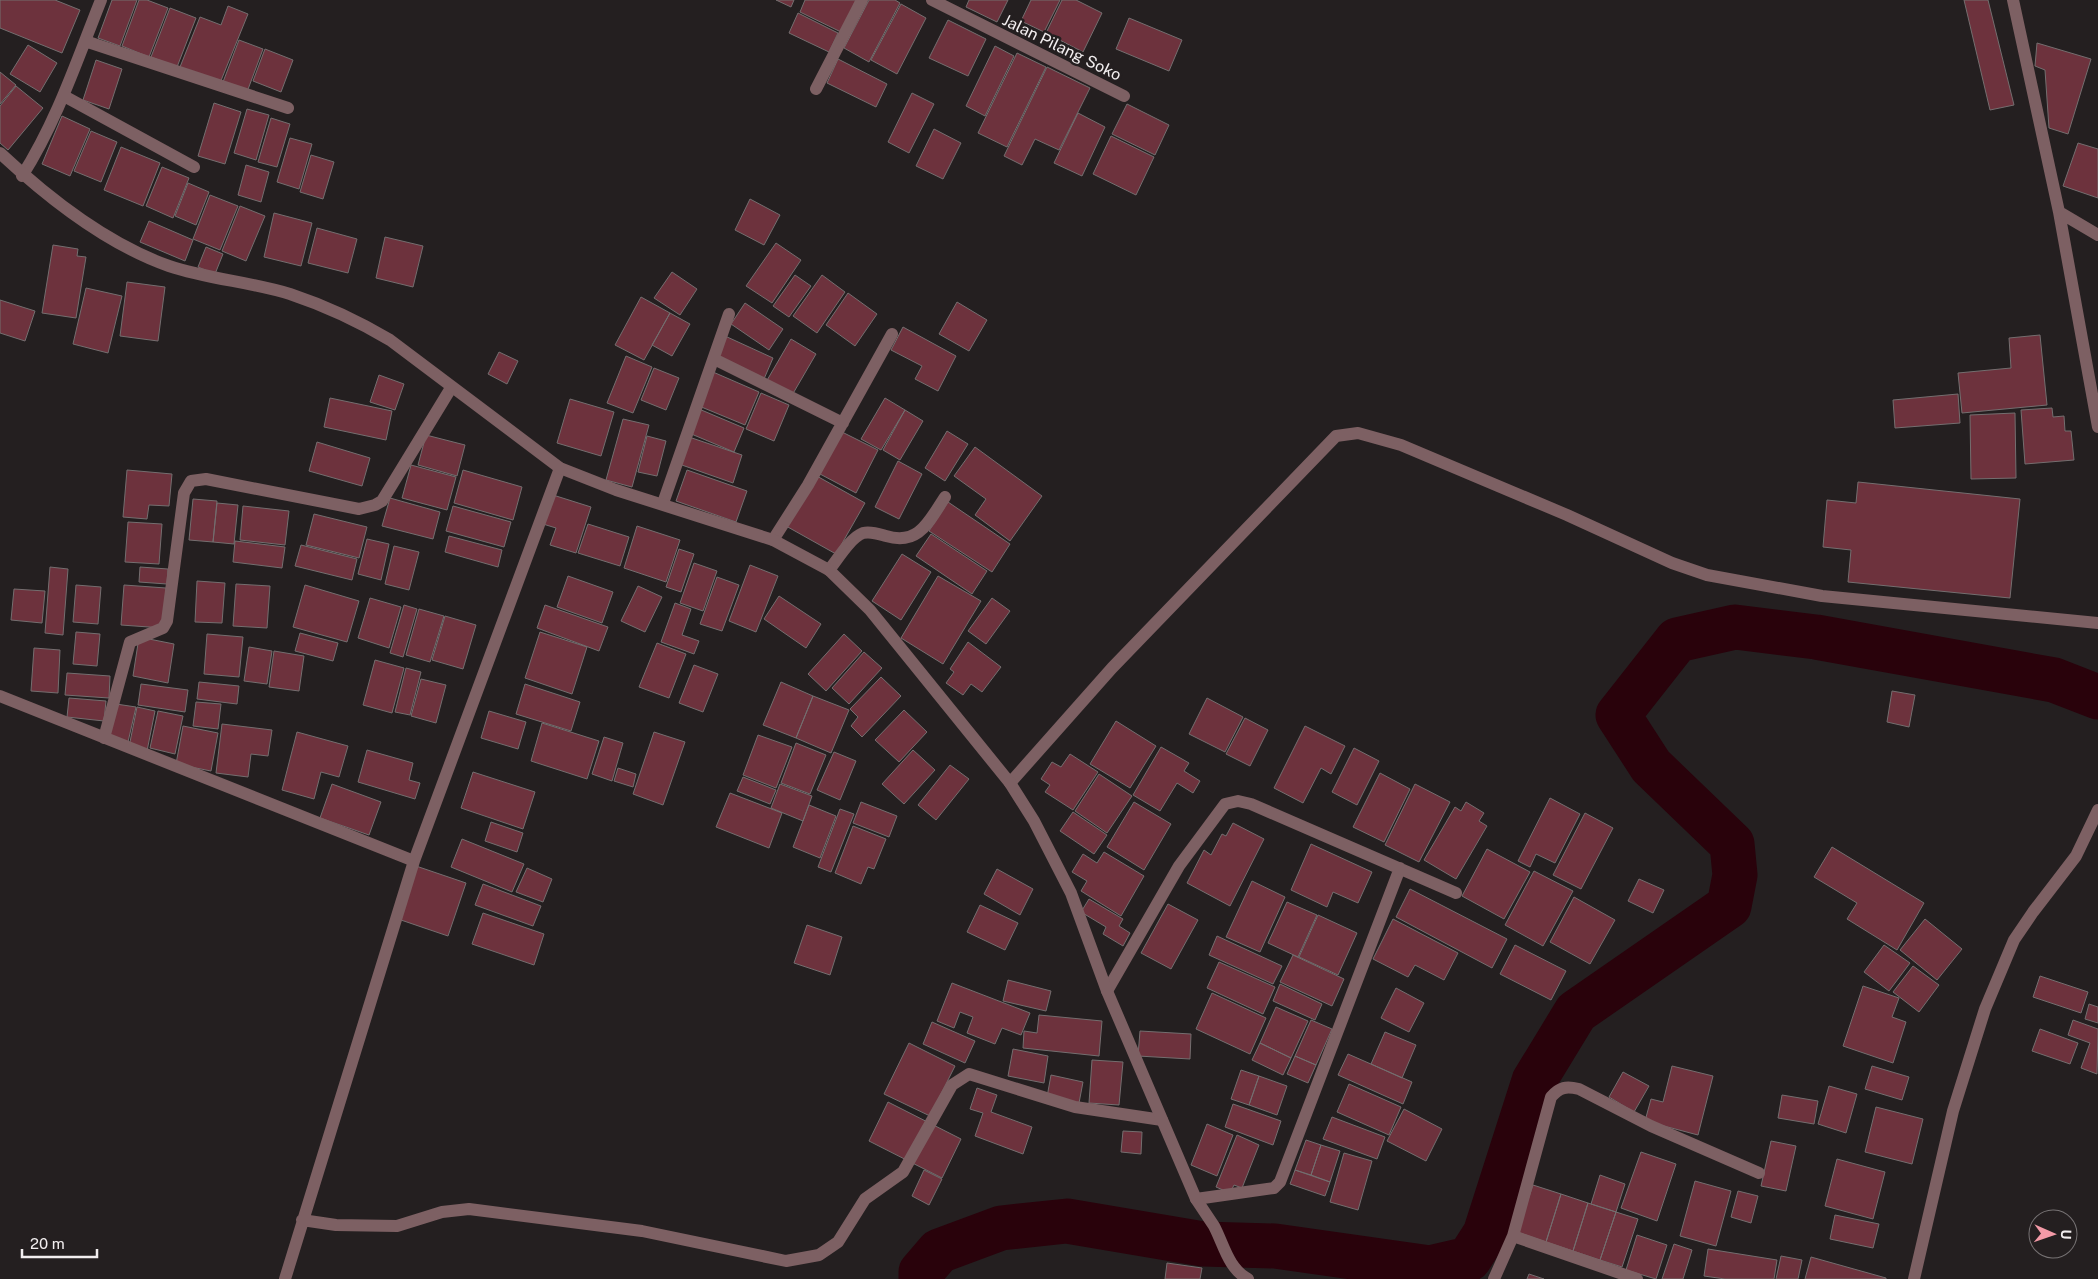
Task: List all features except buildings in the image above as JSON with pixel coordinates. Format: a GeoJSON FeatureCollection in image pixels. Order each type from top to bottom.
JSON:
{"type":"FeatureCollection","features":[{"type":"Feature","properties":{"kind":"street"},"geometry":{"type":"LineString","coordinates":[[22,176],[38,152],[64,96],[101,0]]}},
{"type":"Feature","properties":{"kind":"street"},"geometry":{"type":"LineString","coordinates":[[816,89],[862,0]]}},
{"type":"Feature","properties":{"kind":"street","name":"Jalan Pilang Soko"},"geometry":{"type":"LineString","coordinates":[[932,0],[1124,96]]}},
{"type":"Feature","properties":{"kind":"street"},"geometry":{"type":"LineString","coordinates":[[2013,0],[2059,212],[2098,427]]}},
{"type":"Feature","properties":{"kind":"street"},"geometry":{"type":"LineString","coordinates":[[85,41],[288,108]]}},
{"type":"Feature","properties":{"kind":"street"},"geometry":{"type":"LineString","coordinates":[[64,96],[194,167]]}},
{"type":"Feature","properties":{"kind":"street"},"geometry":{"type":"LineString","coordinates":[[0,153],[22,176],[76,215],[124,245],[168,266],[289,294],[360,322],[390,340],[451,388],[560,468],[616,490],[773,540],[829,570],[870,610],[1010,783],[1034,821],[1061,870],[1107,991],[1196,1199],[1214,1228],[1230,1263],[1242,1276],[1248,1279]]}},
{"type":"Feature","properties":{"kind":"street"},"geometry":{"type":"LineString","coordinates":[[2059,212],[2098,235]]}},
{"type":"Feature","properties":{"kind":"street"},"geometry":{"type":"LineString","coordinates":[[663,504],[729,314]]}},
{"type":"Feature","properties":{"kind":"street"},"geometry":{"type":"LineString","coordinates":[[773,540],[808,485],[892,334]]}},
{"type":"Feature","properties":{"kind":"street"},"geometry":{"type":"LineString","coordinates":[[714,359],[842,423]]}},
{"type":"Feature","properties":{"kind":"street"},"geometry":{"type":"LineString","coordinates":[[104,738],[130,642],[162,628],[167,621],[184,493],[191,481],[206,479],[359,509],[375,505],[382,502],[451,388]]}},
{"type":"Feature","properties":{"kind":"street"},"geometry":{"type":"LineString","coordinates":[[1010,783],[1112,668],[1336,436],[1350,433],[1401,445],[1567,515],[1672,563],[1707,575],[1822,596],[2098,623]]}},
{"type":"Feature","properties":{"kind":"street"},"geometry":{"type":"LineString","coordinates":[[285,1279],[414,861],[560,468]]}},
{"type":"Feature","properties":{"kind":"street"},"geometry":{"type":"LineString","coordinates":[[829,570],[856,538],[863,534],[876,533],[896,539],[917,534],[927,524],[945,497]]}},
{"type":"Feature","properties":{"kind":"street"},"geometry":{"type":"LineString","coordinates":[[0,696],[414,861]]}},
{"type":"Feature","properties":{"kind":"street"},"geometry":{"type":"LineString","coordinates":[[1107,991],[1180,866],[1226,804],[1238,801],[1251,804],[1456,894]]}},
{"type":"Feature","properties":{"kind":"street"},"geometry":{"type":"LineString","coordinates":[[1914,1279],[1953,1111],[1999,975],[2014,940],[2076,856],[2098,810]]}},
{"type":"Feature","properties":{"kind":"street"},"geometry":{"type":"LineString","coordinates":[[1196,1199],[1274,1188],[1280,1182],[1400,868]]}},
{"type":"Feature","properties":{"kind":"street"},"geometry":{"type":"LineString","coordinates":[[302,1220],[344,1226],[397,1226],[442,1212],[469,1209],[642,1232],[786,1261],[803,1259],[827,1252],[838,1242],[865,1199],[903,1172],[952,1085],[969,1074],[1075,1107],[1162,1120]]}},
{"type":"Feature","properties":{"kind":"street"},"geometry":{"type":"LineString","coordinates":[[1494,1279],[1513,1236],[1551,1096],[1556,1090],[1566,1086],[1579,1089],[1650,1126],[1759,1173]]}},
{"type":"Feature","properties":{"kind":"street"},"geometry":{"type":"LineString","coordinates":[[1513,1236],[1637,1279]]}},
{"type":"Feature","properties":{"kind":"waterway"},"geometry":{"type":"LineString","coordinates":[[921,1279],[921,1272],[939,1251],[1001,1228],[1067,1221],[1203,1244],[1275,1246],[1430,1268],[1469,1259],[1485,1234],[1534,1081],[1576,1012],[1729,906],[1735,875],[1732,844],[1651,766],[1618,715],[1677,640],[1735,627],[1816,637],[2054,680],[2098,697]]}}]}
